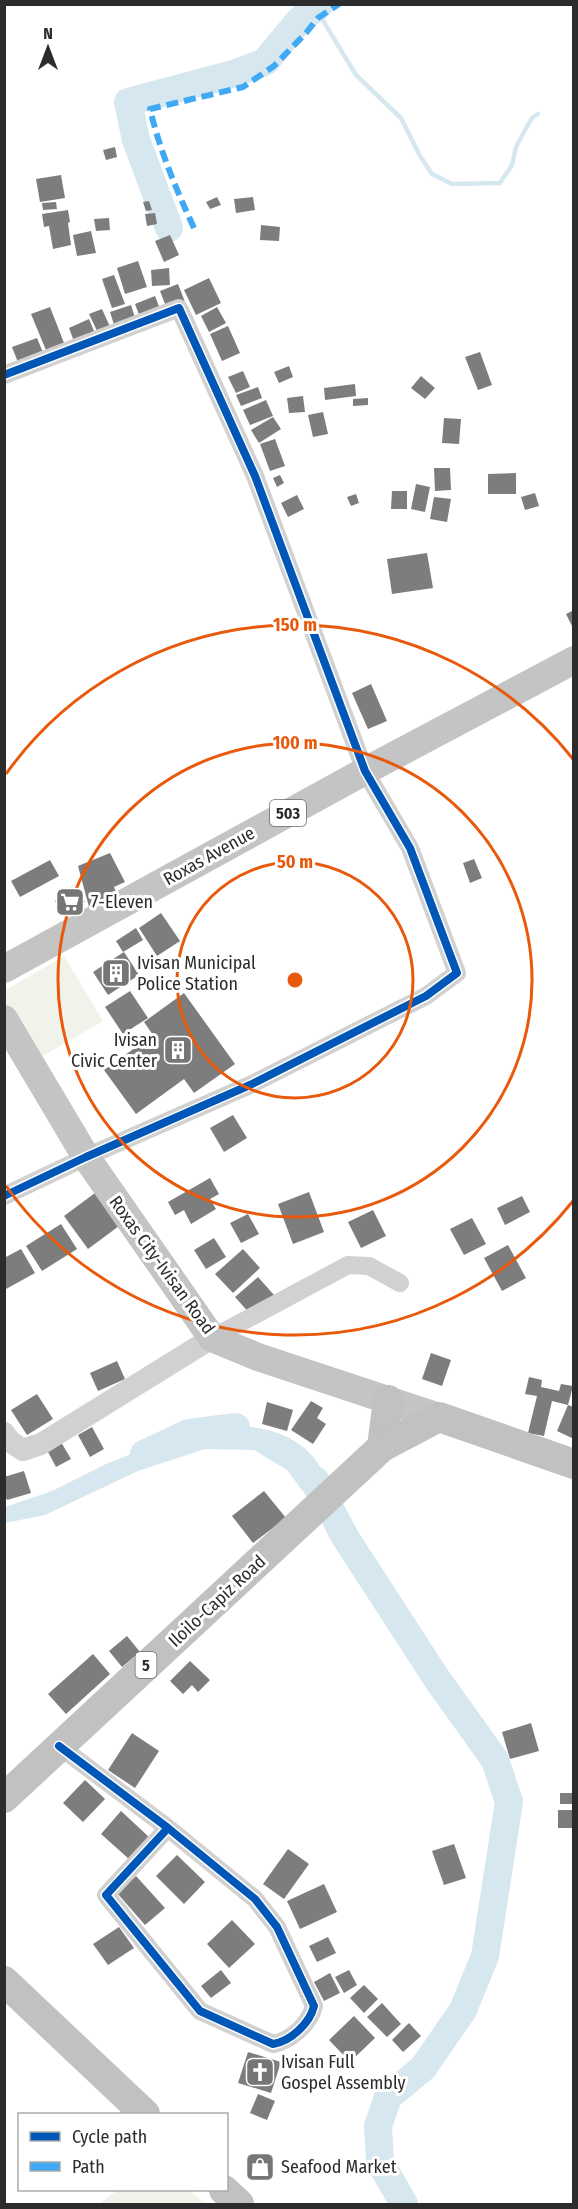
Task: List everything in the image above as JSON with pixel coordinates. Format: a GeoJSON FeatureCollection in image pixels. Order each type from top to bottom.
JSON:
{"type":"FeatureCollection","features":[{"type":"Feature","properties":{"kind":"highway"},"geometry":{"type":"LineString","coordinates":[[382,1447],[388,1400]]}},
{"type":"Feature","properties":{"kind":"highway"},"geometry":{"type":"LineString","coordinates":[[439,1417],[573,1464]]}},
{"type":"Feature","properties":{"kind":"highway","name":"Iloilo-Capiz Road"},"geometry":{"type":"LineString","coordinates":[[4,1798],[382,1447],[439,1417]]}},
{"type":"Feature","properties":{"kind":"highway"},"geometry":{"type":"LineString","coordinates":[[4,1981],[143,2113]]}},
{"type":"Feature","properties":{"kind":"highway"},"geometry":{"type":"LineString","coordinates":[[225,2191],[239,2205]]}},
{"type":"Feature","properties":{"kind":"main road","name":"Roxas Avenue"},"geometry":{"type":"LineString","coordinates":[[4,969],[573,660]]}},
{"type":"Feature","properties":{"kind":"main road","name":"Roxas City-Ivisan Road"},"geometry":{"type":"LineString","coordinates":[[4,1019],[86,1157],[212,1338],[258,1357],[439,1417]]}},
{"type":"Feature","properties":{"kind":"street"},"geometry":{"type":"LineString","coordinates":[[4,375],[179,308],[255,476],[365,771],[410,848],[457,973],[426,996],[250,1085],[86,1157],[4,1196]]}},
{"type":"Feature","properties":{"kind":"street"},"geometry":{"type":"LineString","coordinates":[[4,1433],[11,1442],[23,1450],[41,1444],[212,1338],[348,1265],[369,1266],[400,1283]]}},
{"type":"Feature","properties":{"kind":"street"},"geometry":{"type":"LineString","coordinates":[[59,1746],[168,1828],[255,1899],[277,1927],[314,2006],[312,2016],[286,2042],[273,2044],[200,2011],[106,1895],[168,1828]]}},
{"type":"Feature","properties":{"kind":"shaded area"},"geometry":{"type":"Polygon","coordinates":[[[64,956],[103,1021],[36,1060],[5,1006],[4,991],[64,956]]]}},
{"type":"Feature","properties":{"kind":"shaded area"},"geometry":{"type":"Polygon","coordinates":[[[222,1424],[260,1428],[295,1441],[316,1461],[331,1487],[313,1505],[287,1470],[254,1450],[205,1449],[138,1471],[45,1515],[5,1523],[5,1507],[52,1491],[106,1464],[149,1447],[222,1424]]]}},
{"type":"Feature","properties":{"kind":"shaded area"},"geometry":{"type":"Polygon","coordinates":[[[117,2191],[190,2191],[206,2204],[98,2204],[117,2191]]]}},
{"type":"Feature","properties":{"kind":"building"},"geometry":{"type":"Polygon","coordinates":[[[115,147],[117,157],[106,160],[103,150],[115,147]]]}},
{"type":"Feature","properties":{"kind":"building"},"geometry":{"type":"Polygon","coordinates":[[[61,175],[65,198],[40,202],[36,179],[61,175]]]}},
{"type":"Feature","properties":{"kind":"building"},"geometry":{"type":"Polygon","coordinates":[[[217,197],[221,205],[210,209],[206,202],[217,197]]]}},
{"type":"Feature","properties":{"kind":"building"},"geometry":{"type":"Polygon","coordinates":[[[253,197],[255,210],[236,213],[234,199],[253,197]]]}},
{"type":"Feature","properties":{"kind":"building"},"geometry":{"type":"Polygon","coordinates":[[[149,201],[152,210],[146,211],[143,202],[149,201]]]}},
{"type":"Feature","properties":{"kind":"building"},"geometry":{"type":"Polygon","coordinates":[[[56,202],[57,209],[43,210],[42,203],[56,202]]]}},
{"type":"Feature","properties":{"kind":"building"},"geometry":{"type":"Polygon","coordinates":[[[68,210],[71,245],[53,249],[49,226],[44,227],[42,214],[68,210]]]}},
{"type":"Feature","properties":{"kind":"building"},"geometry":{"type":"Polygon","coordinates":[[[155,213],[157,224],[147,226],[145,214],[155,213]]]}},
{"type":"Feature","properties":{"kind":"building"},"geometry":{"type":"Polygon","coordinates":[[[109,218],[110,230],[96,231],[94,219],[109,218]]]}},
{"type":"Feature","properties":{"kind":"building"},"geometry":{"type":"Polygon","coordinates":[[[261,225],[280,227],[279,241],[260,240],[261,225]]]}},
{"type":"Feature","properties":{"kind":"building"},"geometry":{"type":"Polygon","coordinates":[[[91,231],[96,253],[77,256],[73,235],[91,231]]]}},
{"type":"Feature","properties":{"kind":"building"},"geometry":{"type":"Polygon","coordinates":[[[170,235],[179,255],[164,262],[155,241],[170,235]]]}},
{"type":"Feature","properties":{"kind":"building"},"geometry":{"type":"Polygon","coordinates":[[[138,261],[147,287],[125,294],[117,268],[138,261]]]}},
{"type":"Feature","properties":{"kind":"building"},"geometry":{"type":"Polygon","coordinates":[[[169,268],[170,285],[152,286],[151,270],[169,268]]]}},
{"type":"Feature","properties":{"kind":"building"},"geometry":{"type":"Polygon","coordinates":[[[114,275],[125,304],[112,308],[102,279],[114,275]]]}},
{"type":"Feature","properties":{"kind":"building"},"geometry":{"type":"Polygon","coordinates":[[[209,278],[221,303],[196,315],[184,290],[209,278]]]}},
{"type":"Feature","properties":{"kind":"building"},"geometry":{"type":"Polygon","coordinates":[[[178,284],[185,302],[167,309],[160,291],[178,284]]]}},
{"type":"Feature","properties":{"kind":"building"},"geometry":{"type":"Polygon","coordinates":[[[155,296],[160,309],[140,317],[135,304],[155,296]]]}},
{"type":"Feature","properties":{"kind":"building"},"geometry":{"type":"Polygon","coordinates":[[[131,305],[136,321],[115,328],[110,312],[131,305]]]}},
{"type":"Feature","properties":{"kind":"building"},"geometry":{"type":"Polygon","coordinates":[[[50,307],[66,348],[48,355],[31,314],[50,307]]]}},
{"type":"Feature","properties":{"kind":"building"},"geometry":{"type":"Polygon","coordinates":[[[217,307],[226,323],[209,332],[201,316],[217,307]]]}},
{"type":"Feature","properties":{"kind":"building"},"geometry":{"type":"Polygon","coordinates":[[[102,309],[111,329],[99,335],[89,314],[102,309]]]}},
{"type":"Feature","properties":{"kind":"building"},"geometry":{"type":"Polygon","coordinates":[[[89,319],[96,336],[75,344],[69,328],[89,319]]]}},
{"type":"Feature","properties":{"kind":"building"},"geometry":{"type":"Polygon","coordinates":[[[228,326],[240,353],[222,361],[210,334],[228,326]]]}},
{"type":"Feature","properties":{"kind":"building"},"geometry":{"type":"Polygon","coordinates":[[[37,338],[44,355],[19,365],[12,347],[37,338]]]}},
{"type":"Feature","properties":{"kind":"building"},"geometry":{"type":"Polygon","coordinates":[[[480,352],[492,385],[478,390],[465,357],[480,352]]]}},
{"type":"Feature","properties":{"kind":"building"},"geometry":{"type":"Polygon","coordinates":[[[289,366],[293,377],[279,383],[274,372],[289,366]]]}},
{"type":"Feature","properties":{"kind":"building"},"geometry":{"type":"Polygon","coordinates":[[[243,371],[250,387],[236,393],[228,377],[243,371]]]}},
{"type":"Feature","properties":{"kind":"building"},"geometry":{"type":"Polygon","coordinates":[[[421,376],[435,388],[425,399],[411,388],[421,376]]]}},
{"type":"Feature","properties":{"kind":"building"},"geometry":{"type":"Polygon","coordinates":[[[355,384],[356,396],[325,400],[324,388],[355,384]]]}},
{"type":"Feature","properties":{"kind":"building"},"geometry":{"type":"Polygon","coordinates":[[[258,387],[262,398],[241,406],[236,395],[258,387]]]}},
{"type":"Feature","properties":{"kind":"building"},"geometry":{"type":"Polygon","coordinates":[[[303,396],[305,412],[289,413],[287,398],[303,396]]]}},
{"type":"Feature","properties":{"kind":"building"},"geometry":{"type":"Polygon","coordinates":[[[368,398],[368,405],[353,406],[353,399],[368,398]]]}},
{"type":"Feature","properties":{"kind":"building"},"geometry":{"type":"Polygon","coordinates":[[[266,400],[273,416],[250,425],[243,410],[266,400]]]}},
{"type":"Feature","properties":{"kind":"building"},"geometry":{"type":"Polygon","coordinates":[[[323,412],[328,434],[313,437],[308,415],[323,412]]]}},
{"type":"Feature","properties":{"kind":"building"},"geometry":{"type":"Polygon","coordinates":[[[273,417],[281,429],[259,443],[251,430],[273,417]]]}},
{"type":"Feature","properties":{"kind":"building"},"geometry":{"type":"Polygon","coordinates":[[[444,418],[461,419],[459,444],[442,443],[444,418]]]}},
{"type":"Feature","properties":{"kind":"building"},"geometry":{"type":"Polygon","coordinates":[[[275,439],[285,466],[270,471],[260,444],[275,439]]]}},
{"type":"Feature","properties":{"kind":"building"},"geometry":{"type":"Polygon","coordinates":[[[434,468],[450,468],[451,490],[435,491],[434,468]]]}},
{"type":"Feature","properties":{"kind":"building"},"geometry":{"type":"Polygon","coordinates":[[[516,473],[516,494],[488,494],[488,474],[516,473]]]}},
{"type":"Feature","properties":{"kind":"building"},"geometry":{"type":"Polygon","coordinates":[[[280,475],[284,483],[277,487],[273,478],[280,475]]]}},
{"type":"Feature","properties":{"kind":"building"},"geometry":{"type":"Polygon","coordinates":[[[416,484],[430,487],[425,512],[411,509],[416,484]]]}},
{"type":"Feature","properties":{"kind":"building"},"geometry":{"type":"Polygon","coordinates":[[[392,491],[407,491],[407,509],[391,509],[392,491]]]}},
{"type":"Feature","properties":{"kind":"building"},"geometry":{"type":"Polygon","coordinates":[[[535,493],[539,506],[525,510],[521,497],[535,493]]]}},
{"type":"Feature","properties":{"kind":"building"},"geometry":{"type":"Polygon","coordinates":[[[356,494],[359,503],[351,506],[347,497],[356,494]]]}},
{"type":"Feature","properties":{"kind":"building"},"geometry":{"type":"Polygon","coordinates":[[[297,495],[304,509],[288,517],[281,503],[297,495]]]}},
{"type":"Feature","properties":{"kind":"building"},"geometry":{"type":"Polygon","coordinates":[[[434,497],[451,499],[447,522],[430,519],[434,497]]]}},
{"type":"Feature","properties":{"kind":"building"},"geometry":{"type":"Polygon","coordinates":[[[427,553],[433,588],[392,594],[387,559],[427,553]]]}},
{"type":"Feature","properties":{"kind":"building"},"geometry":{"type":"Polygon","coordinates":[[[574,610],[574,630],[566,614],[574,610]]]}},
{"type":"Feature","properties":{"kind":"building"},"geometry":{"type":"Polygon","coordinates":[[[371,684],[387,721],[368,729],[352,693],[371,684]]]}},
{"type":"Feature","properties":{"kind":"building"},"geometry":{"type":"Polygon","coordinates":[[[110,853],[125,882],[114,887],[116,892],[89,907],[78,866],[110,853]]]}},
{"type":"Feature","properties":{"kind":"building"},"geometry":{"type":"Polygon","coordinates":[[[474,859],[482,878],[470,883],[463,863],[474,859]]]}},
{"type":"Feature","properties":{"kind":"building"},"geometry":{"type":"Polygon","coordinates":[[[50,860],[59,876],[20,897],[11,881],[50,860]]]}},
{"type":"Feature","properties":{"kind":"building","name":"7-Eleven"},"geometry":{"type":"Polygon","coordinates":[[[77,889],[85,902],[63,915],[55,901],[77,889]]]}},
{"type":"Feature","properties":{"kind":"building"},"geometry":{"type":"Polygon","coordinates":[[[161,913],[180,941],[157,956],[139,928],[161,913]]]}},
{"type":"Feature","properties":{"kind":"building"},"geometry":{"type":"Polygon","coordinates":[[[136,928],[143,940],[123,952],[116,941],[136,928]]]}},
{"type":"Feature","properties":{"kind":"building","name":"Ivisan Municipal Police Station"},"geometry":{"type":"Polygon","coordinates":[[[124,952],[139,975],[108,995],[93,972],[124,952]]]}},
{"type":"Feature","properties":{"kind":"building"},"geometry":{"type":"Polygon","coordinates":[[[130,991],[148,1018],[123,1034],[105,1007],[130,991]]]}},
{"type":"Feature","properties":{"kind":"building","name":"Ivisan Civic Center"},"geometry":{"type":"Polygon","coordinates":[[[184,993],[235,1064],[194,1093],[184,1079],[136,1114],[104,1070],[153,1035],[144,1022],[184,993]]]}},
{"type":"Feature","properties":{"kind":"building"},"geometry":{"type":"Polygon","coordinates":[[[233,1115],[247,1138],[224,1152],[210,1128],[233,1115]]]}},
{"type":"Feature","properties":{"kind":"building"},"geometry":{"type":"Polygon","coordinates":[[[210,1178],[219,1194],[210,1199],[216,1209],[191,1224],[184,1210],[175,1215],[168,1202],[210,1178]]]}},
{"type":"Feature","properties":{"kind":"building"},"geometry":{"type":"Polygon","coordinates":[[[309,1192],[324,1232],[293,1244],[278,1204],[309,1192]]]}},
{"type":"Feature","properties":{"kind":"building"},"geometry":{"type":"Polygon","coordinates":[[[95,1193],[119,1226],[88,1249],[64,1216],[95,1193]]]}},
{"type":"Feature","properties":{"kind":"building"},"geometry":{"type":"Polygon","coordinates":[[[522,1196],[530,1212],[505,1225],[497,1208],[522,1196]]]}},
{"type":"Feature","properties":{"kind":"building"},"geometry":{"type":"Polygon","coordinates":[[[373,1210],[386,1236],[361,1248],[348,1222],[373,1210]]]}},
{"type":"Feature","properties":{"kind":"building"},"geometry":{"type":"Polygon","coordinates":[[[248,1214],[259,1234],[241,1243],[230,1223],[248,1214]]]}},
{"type":"Feature","properties":{"kind":"building"},"geometry":{"type":"Polygon","coordinates":[[[472,1218],[486,1244],[464,1255],[450,1229],[472,1218]]]}},
{"type":"Feature","properties":{"kind":"building"},"geometry":{"type":"Polygon","coordinates":[[[61,1224],[77,1249],[42,1271],[26,1246],[61,1224]]]}},
{"type":"Feature","properties":{"kind":"building"},"geometry":{"type":"Polygon","coordinates":[[[214,1238],[226,1257],[206,1269],[194,1250],[214,1238]]]}},
{"type":"Feature","properties":{"kind":"building"},"geometry":{"type":"Polygon","coordinates":[[[508,1245],[526,1278],[502,1291],[484,1258],[508,1245]]]}},
{"type":"Feature","properties":{"kind":"building"},"geometry":{"type":"Polygon","coordinates":[[[21,1249],[35,1273],[6,1289],[4,1286],[4,1258],[21,1249]]]}},
{"type":"Feature","properties":{"kind":"building"},"geometry":{"type":"Polygon","coordinates":[[[243,1249],[260,1268],[233,1293],[215,1274],[243,1249]]]}},
{"type":"Feature","properties":{"kind":"building"},"geometry":{"type":"Polygon","coordinates":[[[258,1277],[274,1295],[251,1315],[235,1297],[258,1277]]]}},
{"type":"Feature","properties":{"kind":"building"},"geometry":{"type":"Polygon","coordinates":[[[431,1353],[451,1360],[442,1386],[422,1379],[431,1353]]]}},
{"type":"Feature","properties":{"kind":"building"},"geometry":{"type":"Polygon","coordinates":[[[117,1361],[125,1379],[98,1391],[90,1373],[117,1361]]]}},
{"type":"Feature","properties":{"kind":"building"},"geometry":{"type":"Polygon","coordinates":[[[529,1377],[542,1380],[541,1387],[559,1391],[561,1384],[573,1386],[568,1405],[552,1401],[544,1436],[528,1433],[537,1396],[525,1394],[529,1377]]]}},
{"type":"Feature","properties":{"kind":"building"},"geometry":{"type":"Polygon","coordinates":[[[37,1394],[53,1419],[27,1435],[11,1410],[37,1394]]]}},
{"type":"Feature","properties":{"kind":"building"},"geometry":{"type":"Polygon","coordinates":[[[311,1401],[323,1408],[317,1418],[326,1424],[313,1444],[291,1430],[311,1401]]]}},
{"type":"Feature","properties":{"kind":"building"},"geometry":{"type":"Polygon","coordinates":[[[267,1402],[293,1410],[287,1431],[262,1424],[267,1402]]]}},
{"type":"Feature","properties":{"kind":"building"},"geometry":{"type":"Polygon","coordinates":[[[568,1405],[574,1407],[574,1439],[557,1431],[568,1405]]]}},
{"type":"Feature","properties":{"kind":"building"},"geometry":{"type":"Polygon","coordinates":[[[92,1427],[104,1449],[90,1457],[78,1435],[92,1427]]]}},
{"type":"Feature","properties":{"kind":"building"},"geometry":{"type":"Polygon","coordinates":[[[61,1442],[71,1459],[56,1467],[47,1450],[61,1442]]]}},
{"type":"Feature","properties":{"kind":"building"},"geometry":{"type":"Polygon","coordinates":[[[24,1471],[31,1493],[7,1500],[4,1493],[4,1477],[24,1471]]]}},
{"type":"Feature","properties":{"kind":"building"},"geometry":{"type":"Polygon","coordinates":[[[264,1491],[286,1518],[253,1543],[232,1516],[264,1491]]]}},
{"type":"Feature","properties":{"kind":"building"},"geometry":{"type":"Polygon","coordinates":[[[127,1636],[140,1652],[122,1667],[109,1651],[127,1636]]]}},
{"type":"Feature","properties":{"kind":"building"},"geometry":{"type":"Polygon","coordinates":[[[93,1654],[110,1674],[66,1714],[48,1694],[93,1654]]]}},
{"type":"Feature","properties":{"kind":"building"},"geometry":{"type":"Polygon","coordinates":[[[190,1661],[210,1680],[198,1692],[192,1685],[183,1694],[170,1681],[190,1661]]]}},
{"type":"Feature","properties":{"kind":"building"},"geometry":{"type":"Polygon","coordinates":[[[531,1723],[539,1751],[510,1759],[502,1732],[531,1723]]]}},
{"type":"Feature","properties":{"kind":"building"},"geometry":{"type":"Polygon","coordinates":[[[132,1733],[159,1751],[135,1788],[108,1770],[132,1733]]]}},
{"type":"Feature","properties":{"kind":"building"},"geometry":{"type":"Polygon","coordinates":[[[85,1780],[105,1799],[83,1822],[63,1803],[85,1780]]]}},
{"type":"Feature","properties":{"kind":"building"},"geometry":{"type":"Polygon","coordinates":[[[560,1793],[573,1793],[573,1804],[560,1804],[560,1793]]]}},
{"type":"Feature","properties":{"kind":"building"},"geometry":{"type":"Polygon","coordinates":[[[558,1810],[574,1810],[574,1828],[558,1828],[558,1810]]]}},
{"type":"Feature","properties":{"kind":"building"},"geometry":{"type":"Polygon","coordinates":[[[121,1811],[149,1837],[129,1859],[101,1834],[121,1811]]]}},
{"type":"Feature","properties":{"kind":"building"},"geometry":{"type":"Polygon","coordinates":[[[454,1844],[466,1878],[444,1885],[432,1851],[454,1844]]]}},
{"type":"Feature","properties":{"kind":"building"},"geometry":{"type":"Polygon","coordinates":[[[288,1849],[309,1864],[284,1899],[263,1884],[288,1849]]]}},
{"type":"Feature","properties":{"kind":"building"},"geometry":{"type":"Polygon","coordinates":[[[177,1855],[205,1882],[184,1904],[156,1876],[177,1855]]]}},
{"type":"Feature","properties":{"kind":"building"},"geometry":{"type":"Polygon","coordinates":[[[136,1876],[165,1908],[145,1925],[117,1893],[136,1876]]]}},
{"type":"Feature","properties":{"kind":"building"},"geometry":{"type":"Polygon","coordinates":[[[324,1884],[337,1912],[300,1929],[287,1901],[324,1884]]]}},
{"type":"Feature","properties":{"kind":"building"},"geometry":{"type":"Polygon","coordinates":[[[232,1920],[255,1944],[229,1968],[207,1944],[232,1920]]]}},
{"type":"Feature","properties":{"kind":"building"},"geometry":{"type":"Polygon","coordinates":[[[119,1927],[134,1948],[108,1965],[93,1944],[119,1927]]]}},
{"type":"Feature","properties":{"kind":"building"},"geometry":{"type":"Polygon","coordinates":[[[328,1937],[336,1953],[317,1962],[309,1946],[328,1937]]]}},
{"type":"Feature","properties":{"kind":"building"},"geometry":{"type":"Polygon","coordinates":[[[221,1970],[231,1983],[211,1998],[201,1986],[221,1970]]]}},
{"type":"Feature","properties":{"kind":"building"},"geometry":{"type":"Polygon","coordinates":[[[349,1970],[357,1985],[344,1993],[335,1977],[349,1970]]]}},
{"type":"Feature","properties":{"kind":"building"},"geometry":{"type":"Polygon","coordinates":[[[330,1973],[340,1993],[324,2001],[314,1982],[330,1973]]]}},
{"type":"Feature","properties":{"kind":"building"},"geometry":{"type":"Polygon","coordinates":[[[364,1985],[378,1999],[364,2013],[350,1998],[364,1985]]]}},
{"type":"Feature","properties":{"kind":"building"},"geometry":{"type":"Polygon","coordinates":[[[382,2003],[401,2024],[387,2037],[367,2017],[382,2003]]]}},
{"type":"Feature","properties":{"kind":"building"},"geometry":{"type":"Polygon","coordinates":[[[354,2016],[375,2038],[350,2062],[329,2040],[354,2016]]]}},
{"type":"Feature","properties":{"kind":"building"},"geometry":{"type":"Polygon","coordinates":[[[409,2023],[421,2036],[403,2052],[392,2040],[409,2023]]]}},
{"type":"Feature","properties":{"kind":"building","name":"Ivisan Full Gospel Assembly"},"geometry":{"type":"Polygon","coordinates":[[[248,2052],[281,2062],[271,2093],[238,2083],[248,2052]]]}},
{"type":"Feature","properties":{"kind":"building"},"geometry":{"type":"Polygon","coordinates":[[[258,2094],[275,2101],[267,2120],[250,2113],[258,2094]]]}},
{"type":"Feature","properties":{"kind":"waterway"},"geometry":{"type":"LineString","coordinates":[[169,228],[136,140],[128,102],[233,74],[265,62],[299,21],[320,4]]}},
{"type":"Feature","properties":{"kind":"waterway"},"geometry":{"type":"LineString","coordinates":[[316,9],[356,75],[401,118],[432,174],[452,184],[500,183],[512,165],[516,147],[525,130],[532,118],[538,114]]}},
{"type":"Feature","properties":{"kind":"waterway"},"geometry":{"type":"LineString","coordinates":[[144,1454],[189,1433],[236,1427]]}},
{"type":"Feature","properties":{"kind":"waterway"},"geometry":{"type":"LineString","coordinates":[[315,1480],[345,1537],[437,1679],[495,1760],[509,1802],[485,1956],[463,2010],[423,2068],[388,2097],[378,2126],[380,2162],[404,2204]]}},
{"type":"Feature","properties":{"kind":"marked path"},"geometry":{"type":"LineString","coordinates":[[194,228],[169,170],[150,109],[243,87],[274,66],[318,18],[339,4]]}},
{"type":"Feature","properties":{"kind":"cycle path"},"geometry":{"type":"LineString","coordinates":[[4,375],[179,308],[255,476],[365,771],[410,848],[457,973],[426,996],[250,1085],[86,1157],[4,1196]]}},
{"type":"Feature","properties":{"kind":"cycle path"},"geometry":{"type":"LineString","coordinates":[[59,1746],[168,1828],[255,1899],[277,1927],[314,2006],[304,2025],[293,2035],[273,2044],[200,2011],[106,1895],[168,1828]]}},
{"type":"Feature","properties":{"kind":"place","name":"7-Eleven"},"geometry":{"type":"Point","coordinates":[70,902]}},
{"type":"Feature","properties":{"kind":"place","name":"Ivisan Municipal Police Station"},"geometry":{"type":"Point","coordinates":[116,973]}},
{"type":"Feature","properties":{"kind":"place","name":"Ivisan Civic Center"},"geometry":{"type":"Point","coordinates":[178,1050]}},
{"type":"Feature","properties":{"kind":"place","name":"Ivisan Full Gospel Assembly"},"geometry":{"type":"Point","coordinates":[260,2072]}},
{"type":"Feature","properties":{"kind":"place","name":"Seafood Market"},"geometry":{"type":"Point","coordinates":[260,2167]}}]}
